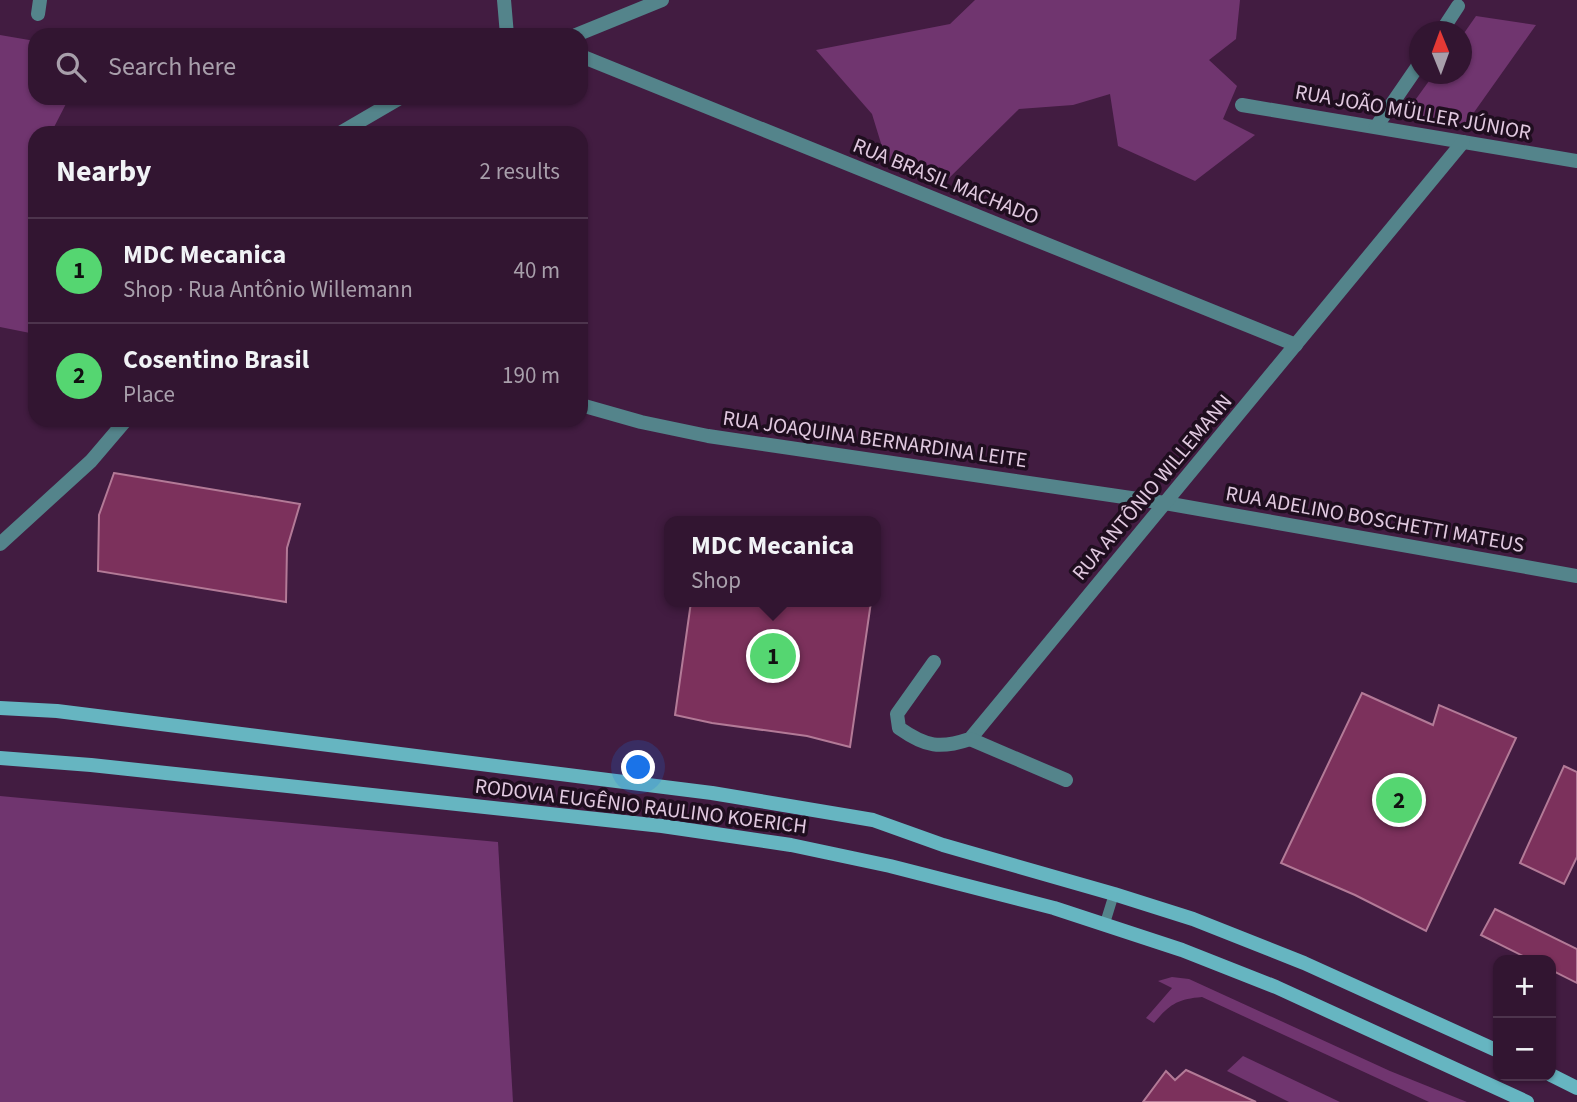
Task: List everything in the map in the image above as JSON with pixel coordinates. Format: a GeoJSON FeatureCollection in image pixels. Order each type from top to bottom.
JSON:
{"type":"FeatureCollection","features":[{"type":"Feature","properties":{"kind":"main road","name":"RODOVIA EUGÊNIO RAULINO KOERICH"},"geometry":{"type":"LineString","coordinates":[[0,708],[71,713],[712,793],[873,820],[943,845],[1114,894],[1243,938],[1493,1049]]}},
{"type":"Feature","properties":{"kind":"main road","name":"RODOVIA EUGÊNIO RAULINO KOERICH"},"geometry":{"type":"LineString","coordinates":[[0,758],[530,811],[662,826],[791,845],[999,893],[1105,923],[1276,987],[1527,1102]]}},
{"type":"Feature","properties":{"kind":"main road"},"geometry":{"type":"LineString","coordinates":[[1556,1078],[1577,1088]]}},
{"type":"Feature","properties":{"kind":"street"},"geometry":{"type":"LineString","coordinates":[[504,0],[506,28]]}},
{"type":"Feature","properties":{"kind":"street"},"geometry":{"type":"LineString","coordinates":[[588,30],[662,0]]}},
{"type":"Feature","properties":{"kind":"street"},"geometry":{"type":"LineString","coordinates":[[1448,21],[1458,6]]}},
{"type":"Feature","properties":{"kind":"street","name":"RUA BRASIL MACHADO"},"geometry":{"type":"LineString","coordinates":[[588,59],[1296,345]]}},
{"type":"Feature","properties":{"kind":"street"},"geometry":{"type":"LineString","coordinates":[[1376,127],[1409,78]]}},
{"type":"Feature","properties":{"kind":"street","name":"RUA JOÃO MÜLLER JÚNIOR"},"geometry":{"type":"LineString","coordinates":[[1242,104],[1577,161]]}},
{"type":"Feature","properties":{"kind":"street"},"geometry":{"type":"LineString","coordinates":[[352,126],[388,105]]}},
{"type":"Feature","properties":{"kind":"street","name":"RUA ANTÔNIO WILLEMANN"},"geometry":{"type":"LineString","coordinates":[[970,738],[1463,142]]}},
{"type":"Feature","properties":{"kind":"street","name":"RUA JOAQUINA BERNARDINA LEITE"},"geometry":{"type":"LineString","coordinates":[[588,407],[641,422],[708,436],[1165,503]]}},
{"type":"Feature","properties":{"kind":"street"},"geometry":{"type":"LineString","coordinates":[[0,544],[91,461],[120,427]]}},
{"type":"Feature","properties":{"kind":"street","name":"RUA ADELINO BOSCHETTI MATEUS"},"geometry":{"type":"LineString","coordinates":[[1165,503],[1577,576]]}},
{"type":"Feature","properties":{"kind":"street"},"geometry":{"type":"LineString","coordinates":[[934,662],[897,714],[899,729],[930,744],[949,746],[970,738],[1066,780]]}},
{"type":"Feature","properties":{"kind":"lane"},"geometry":{"type":"LineString","coordinates":[[1105,923],[1114,894]]}},
{"type":"Feature","properties":{"kind":"shaded area"},"geometry":{"type":"Polygon","coordinates":[[[975,0],[1240,0],[1236,39],[1209,60],[1237,86],[1223,119],[1255,135],[1195,181],[1118,146],[1110,94],[1073,105],[1019,109],[944,183],[887,163],[872,114],[816,50],[950,24],[975,0]]]}},
{"type":"Feature","properties":{"kind":"shaded area"},"geometry":{"type":"Polygon","coordinates":[[[1476,16],[1536,25],[1465,125],[1403,117],[1427,84],[1472,84],[1472,22],[1476,16]]]}},
{"type":"Feature","properties":{"kind":"shaded area"},"geometry":{"type":"Polygon","coordinates":[[[0,35],[28,40],[28,105],[65,105],[55,126],[28,126],[28,333],[0,327],[0,35]]]}},
{"type":"Feature","properties":{"kind":"shaded area"},"geometry":{"type":"Polygon","coordinates":[[[0,796],[498,842],[513,1102],[0,1102],[0,796]]]}},
{"type":"Feature","properties":{"kind":"shaded area"},"geometry":{"type":"Polygon","coordinates":[[[1172,977],[1189,979],[1390,1071],[1467,1102],[1429,1102],[1202,997],[1174,1004],[1154,1023],[1146,1018],[1172,988],[1158,981],[1172,977]]]}},
{"type":"Feature","properties":{"kind":"shaded area"},"geometry":{"type":"Polygon","coordinates":[[[1243,1056],[1340,1102],[1289,1102],[1227,1071],[1243,1056]]]}},
{"type":"Feature","properties":{"kind":"building"},"geometry":{"type":"Polygon","coordinates":[[[114,473],[300,504],[287,548],[286,602],[98,571],[99,515],[114,473]]]}},
{"type":"Feature","properties":{"kind":"building"},"geometry":{"type":"Polygon","coordinates":[[[690,607],[870,607],[850,747],[807,736],[675,715],[690,607]]]}},
{"type":"Feature","properties":{"kind":"building"},"geometry":{"type":"Polygon","coordinates":[[[1362,693],[1433,725],[1439,705],[1516,738],[1426,931],[1355,895],[1281,863],[1362,693]]]}},
{"type":"Feature","properties":{"kind":"building"},"geometry":{"type":"Polygon","coordinates":[[[1564,766],[1577,772],[1577,857],[1564,884],[1520,863],[1564,766]]]}},
{"type":"Feature","properties":{"kind":"building"},"geometry":{"type":"Polygon","coordinates":[[[1495,909],[1577,949],[1577,983],[1556,972],[1556,955],[1521,955],[1481,935],[1495,909]]]}},
{"type":"Feature","properties":{"kind":"building"},"geometry":{"type":"Polygon","coordinates":[[[1186,1070],[1256,1102],[1143,1102],[1166,1071],[1175,1080],[1186,1070]]]}},
{"type":"Feature","properties":{"kind":"place","name":"MDC Mecanica"},"geometry":{"type":"Point","coordinates":[773,656]}},
{"type":"Feature","properties":{"kind":"place","name":"Cosentino Brasil"},"geometry":{"type":"Point","coordinates":[1399,800]}}]}
